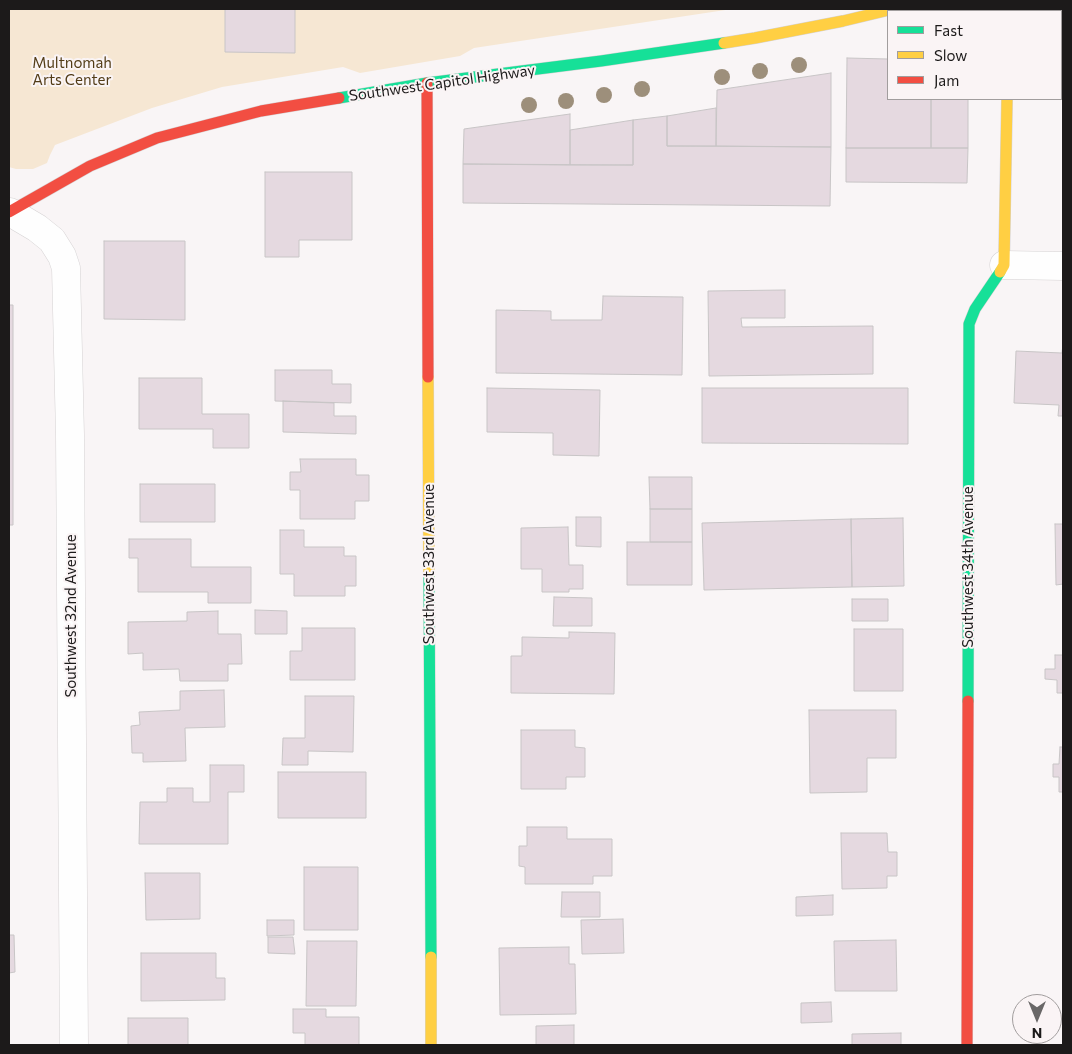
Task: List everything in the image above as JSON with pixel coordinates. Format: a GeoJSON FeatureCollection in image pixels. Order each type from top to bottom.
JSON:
{"type":"FeatureCollection","features":[{"type":"Feature","properties":{"kind":"street","name":"Southwest Capitol Highway"},"geometry":{"type":"LineString","coordinates":[[9,212],[90,166],[157,138],[261,111],[427,83],[601,61],[755,38],[887,10]]}},
{"type":"Feature","properties":{"kind":"street","name":"Southwest 33rd Avenue"},"geometry":{"type":"LineString","coordinates":[[427,83],[431,1045]]}},
{"type":"Feature","properties":{"kind":"street"},"geometry":{"type":"LineString","coordinates":[[1007,100],[1004,265],[1063,266]]}},
{"type":"Feature","properties":{"kind":"street","name":"Southwest 32nd Avenue"},"geometry":{"type":"LineString","coordinates":[[9,212],[37,228],[52,240],[62,256],[66,268],[70,445],[74,1045]]}},
{"type":"Feature","properties":{"kind":"street","name":"Southwest 34th Avenue"},"geometry":{"type":"LineString","coordinates":[[967,1045],[969,324],[975,309],[1004,265]]}},
{"type":"Feature","properties":{"kind":"green space","name":"Multnomah Arts Center"},"geometry":{"type":"Polygon","coordinates":[[[9,9],[732,9],[474,48],[460,56],[360,73],[343,67],[222,87],[152,108],[55,145],[47,163],[33,169],[16,169],[9,167],[9,9]]]}},
{"type":"Feature","properties":{"kind":"building"},"geometry":{"type":"Polygon","coordinates":[[[225,9],[295,9],[295,53],[225,52],[225,9]]]}},
{"type":"Feature","properties":{"kind":"building"},"geometry":{"type":"Polygon","coordinates":[[[847,58],[887,59],[887,100],[931,100],[931,148],[846,148],[847,58]]]}},
{"type":"Feature","properties":{"kind":"building"},"geometry":{"type":"Polygon","coordinates":[[[831,73],[831,147],[716,146],[717,90],[831,73]]]}},
{"type":"Feature","properties":{"kind":"building"},"geometry":{"type":"Polygon","coordinates":[[[931,100],[968,100],[968,148],[931,148],[931,100]]]}},
{"type":"Feature","properties":{"kind":"building"},"geometry":{"type":"Polygon","coordinates":[[[716,108],[716,146],[667,146],[667,116],[716,108]]]}},
{"type":"Feature","properties":{"kind":"building"},"geometry":{"type":"Polygon","coordinates":[[[570,114],[570,165],[463,164],[464,129],[570,114]]]}},
{"type":"Feature","properties":{"kind":"building"},"geometry":{"type":"Polygon","coordinates":[[[667,116],[667,146],[831,147],[830,206],[463,203],[463,164],[633,165],[633,120],[667,116]]]}},
{"type":"Feature","properties":{"kind":"building"},"geometry":{"type":"Polygon","coordinates":[[[633,120],[633,165],[570,165],[570,130],[633,120]]]}},
{"type":"Feature","properties":{"kind":"building"},"geometry":{"type":"Polygon","coordinates":[[[846,148],[968,148],[967,183],[846,182],[846,148]]]}},
{"type":"Feature","properties":{"kind":"building"},"geometry":{"type":"Polygon","coordinates":[[[265,172],[352,172],[352,240],[299,240],[299,257],[265,257],[265,172]]]}},
{"type":"Feature","properties":{"kind":"building"},"geometry":{"type":"Polygon","coordinates":[[[104,241],[185,241],[185,320],[104,319],[104,241]]]}},
{"type":"Feature","properties":{"kind":"building"},"geometry":{"type":"Polygon","coordinates":[[[785,290],[785,318],[741,318],[742,327],[873,326],[873,374],[709,376],[708,291],[785,290]]]}},
{"type":"Feature","properties":{"kind":"building"},"geometry":{"type":"Polygon","coordinates":[[[603,296],[683,297],[682,375],[496,373],[496,310],[551,311],[551,320],[602,320],[603,296]]]}},
{"type":"Feature","properties":{"kind":"building"},"geometry":{"type":"Polygon","coordinates":[[[9,305],[13,305],[13,525],[9,525],[9,305]]]}},
{"type":"Feature","properties":{"kind":"building"},"geometry":{"type":"Polygon","coordinates":[[[1063,344],[1063,416],[1058,416],[1059,405],[1014,403],[1016,351],[1062,353],[1063,344]]]}},
{"type":"Feature","properties":{"kind":"building"},"geometry":{"type":"Polygon","coordinates":[[[275,370],[332,370],[332,384],[351,384],[351,403],[275,401],[275,370]]]}},
{"type":"Feature","properties":{"kind":"building"},"geometry":{"type":"Polygon","coordinates":[[[139,378],[202,378],[202,414],[249,414],[249,448],[213,448],[213,429],[139,429],[139,378]]]}},
{"type":"Feature","properties":{"kind":"building"},"geometry":{"type":"Polygon","coordinates":[[[487,388],[600,390],[599,456],[553,455],[553,433],[487,432],[487,388]]]}},
{"type":"Feature","properties":{"kind":"building"},"geometry":{"type":"Polygon","coordinates":[[[702,388],[908,388],[908,444],[702,443],[702,388]]]}},
{"type":"Feature","properties":{"kind":"building"},"geometry":{"type":"Polygon","coordinates":[[[283,401],[334,403],[334,416],[356,416],[356,434],[283,432],[283,401]]]}},
{"type":"Feature","properties":{"kind":"building"},"geometry":{"type":"Polygon","coordinates":[[[300,459],[356,459],[356,475],[369,475],[369,501],[355,501],[355,519],[300,519],[300,490],[290,490],[290,472],[301,472],[300,459]]]}},
{"type":"Feature","properties":{"kind":"building"},"geometry":{"type":"Polygon","coordinates":[[[649,477],[692,477],[692,509],[650,509],[649,477]]]}},
{"type":"Feature","properties":{"kind":"building"},"geometry":{"type":"Polygon","coordinates":[[[140,484],[215,484],[215,522],[140,522],[140,484]]]}},
{"type":"Feature","properties":{"kind":"building"},"geometry":{"type":"Polygon","coordinates":[[[650,509],[692,509],[692,542],[650,542],[650,509]]]}},
{"type":"Feature","properties":{"kind":"building"},"geometry":{"type":"Polygon","coordinates":[[[576,517],[601,517],[601,547],[576,546],[576,517]]]}},
{"type":"Feature","properties":{"kind":"building"},"geometry":{"type":"Polygon","coordinates":[[[903,518],[904,586],[852,587],[851,519],[903,518]]]}},
{"type":"Feature","properties":{"kind":"building"},"geometry":{"type":"Polygon","coordinates":[[[851,519],[852,587],[704,590],[702,523],[851,519]]]}},
{"type":"Feature","properties":{"kind":"building"},"geometry":{"type":"Polygon","coordinates":[[[1055,524],[1063,524],[1063,584],[1056,585],[1055,524]]]}},
{"type":"Feature","properties":{"kind":"building"},"geometry":{"type":"Polygon","coordinates":[[[568,527],[569,565],[583,565],[583,589],[569,589],[569,592],[542,592],[542,569],[521,569],[521,528],[568,527]]]}},
{"type":"Feature","properties":{"kind":"building"},"geometry":{"type":"Polygon","coordinates":[[[280,530],[304,530],[304,547],[344,547],[344,556],[356,556],[356,586],[345,586],[345,596],[294,596],[294,574],[280,574],[280,530]]]}},
{"type":"Feature","properties":{"kind":"building"},"geometry":{"type":"Polygon","coordinates":[[[129,539],[191,539],[191,567],[251,567],[251,603],[208,603],[208,592],[138,592],[138,558],[129,558],[129,539]]]}},
{"type":"Feature","properties":{"kind":"building"},"geometry":{"type":"Polygon","coordinates":[[[627,542],[692,542],[692,585],[627,585],[627,542]]]}},
{"type":"Feature","properties":{"kind":"building"},"geometry":{"type":"Polygon","coordinates":[[[554,597],[592,598],[592,626],[553,626],[554,597]]]}},
{"type":"Feature","properties":{"kind":"building"},"geometry":{"type":"Polygon","coordinates":[[[852,599],[888,599],[888,621],[852,621],[852,599]]]}},
{"type":"Feature","properties":{"kind":"building"},"geometry":{"type":"Polygon","coordinates":[[[255,610],[287,611],[287,634],[255,634],[255,610]]]}},
{"type":"Feature","properties":{"kind":"building"},"geometry":{"type":"Polygon","coordinates":[[[218,611],[218,634],[241,634],[242,664],[228,664],[228,681],[180,681],[179,669],[143,670],[143,653],[128,654],[128,622],[187,621],[187,612],[218,611]]]}},
{"type":"Feature","properties":{"kind":"building"},"geometry":{"type":"Polygon","coordinates":[[[302,628],[355,628],[355,680],[290,680],[290,651],[302,651],[302,628]]]}},
{"type":"Feature","properties":{"kind":"building"},"geometry":{"type":"Polygon","coordinates":[[[854,629],[903,629],[903,691],[854,691],[854,629]]]}},
{"type":"Feature","properties":{"kind":"building"},"geometry":{"type":"Polygon","coordinates":[[[569,632],[615,633],[614,694],[511,693],[511,656],[522,656],[522,637],[569,638],[569,632]]]}},
{"type":"Feature","properties":{"kind":"building"},"geometry":{"type":"Polygon","coordinates":[[[1055,655],[1063,655],[1063,693],[1057,693],[1057,680],[1045,679],[1045,669],[1055,669],[1055,655]]]}},
{"type":"Feature","properties":{"kind":"building"},"geometry":{"type":"Polygon","coordinates":[[[224,690],[225,727],[185,728],[186,761],[143,762],[143,753],[132,753],[131,726],[140,725],[139,712],[180,710],[180,691],[224,690]]]}},
{"type":"Feature","properties":{"kind":"building"},"geometry":{"type":"Polygon","coordinates":[[[305,696],[354,696],[353,752],[308,751],[308,765],[282,765],[283,738],[305,738],[305,696]]]}},
{"type":"Feature","properties":{"kind":"building"},"geometry":{"type":"Polygon","coordinates":[[[809,710],[896,710],[896,758],[867,758],[867,792],[810,793],[809,710]]]}},
{"type":"Feature","properties":{"kind":"building"},"geometry":{"type":"Polygon","coordinates":[[[521,730],[575,730],[575,747],[585,748],[585,777],[566,777],[566,789],[521,789],[521,730]]]}},
{"type":"Feature","properties":{"kind":"building"},"geometry":{"type":"Polygon","coordinates":[[[1060,747],[1063,747],[1063,792],[1059,792],[1059,777],[1053,777],[1053,764],[1059,764],[1060,747]]]}},
{"type":"Feature","properties":{"kind":"building"},"geometry":{"type":"Polygon","coordinates":[[[210,765],[244,765],[244,792],[228,792],[228,844],[139,844],[140,802],[167,802],[167,788],[193,788],[193,802],[210,802],[210,765]]]}},
{"type":"Feature","properties":{"kind":"building"},"geometry":{"type":"Polygon","coordinates":[[[278,772],[366,772],[366,818],[278,818],[278,772]]]}},
{"type":"Feature","properties":{"kind":"building"},"geometry":{"type":"Polygon","coordinates":[[[527,827],[567,827],[567,839],[612,839],[612,876],[593,876],[593,884],[525,884],[525,867],[519,866],[519,846],[527,846],[527,827]]]}},
{"type":"Feature","properties":{"kind":"building"},"geometry":{"type":"Polygon","coordinates":[[[841,833],[887,833],[888,852],[897,852],[897,876],[887,876],[887,888],[842,889],[841,833]]]}},
{"type":"Feature","properties":{"kind":"building"},"geometry":{"type":"Polygon","coordinates":[[[304,867],[358,867],[358,930],[304,930],[304,867]]]}},
{"type":"Feature","properties":{"kind":"building"},"geometry":{"type":"Polygon","coordinates":[[[145,873],[200,873],[200,919],[146,920],[145,873]]]}},
{"type":"Feature","properties":{"kind":"building"},"geometry":{"type":"Polygon","coordinates":[[[562,892],[600,892],[600,917],[561,917],[562,892]]]}},
{"type":"Feature","properties":{"kind":"building"},"geometry":{"type":"Polygon","coordinates":[[[833,895],[833,915],[796,916],[796,897],[833,895]]]}},
{"type":"Feature","properties":{"kind":"building"},"geometry":{"type":"Polygon","coordinates":[[[623,919],[624,953],[582,954],[581,920],[623,919]]]}},
{"type":"Feature","properties":{"kind":"building"},"geometry":{"type":"Polygon","coordinates":[[[267,920],[294,920],[294,935],[267,936],[267,920]]]}},
{"type":"Feature","properties":{"kind":"building"},"geometry":{"type":"Polygon","coordinates":[[[9,935],[14,935],[15,972],[9,973],[9,935]]]}},
{"type":"Feature","properties":{"kind":"building"},"geometry":{"type":"Polygon","coordinates":[[[268,937],[293,937],[295,954],[268,953],[268,937]]]}},
{"type":"Feature","properties":{"kind":"building"},"geometry":{"type":"Polygon","coordinates":[[[896,940],[897,991],[835,991],[834,941],[896,940]]]}},
{"type":"Feature","properties":{"kind":"building"},"geometry":{"type":"Polygon","coordinates":[[[307,941],[357,941],[356,1006],[306,1006],[307,941]]]}},
{"type":"Feature","properties":{"kind":"building"},"geometry":{"type":"Polygon","coordinates":[[[569,947],[569,964],[575,964],[576,1014],[500,1015],[499,948],[569,947]]]}},
{"type":"Feature","properties":{"kind":"building"},"geometry":{"type":"Polygon","coordinates":[[[141,953],[216,953],[216,978],[225,978],[225,1000],[141,1001],[141,953]]]}},
{"type":"Feature","properties":{"kind":"building"},"geometry":{"type":"Polygon","coordinates":[[[831,1002],[832,1022],[801,1023],[801,1003],[831,1002]]]}},
{"type":"Feature","properties":{"kind":"building"},"geometry":{"type":"Polygon","coordinates":[[[293,1009],[326,1009],[326,1017],[359,1017],[359,1045],[305,1045],[305,1033],[293,1033],[293,1009]]]}},
{"type":"Feature","properties":{"kind":"building"},"geometry":{"type":"Polygon","coordinates":[[[128,1018],[188,1018],[188,1045],[128,1045],[128,1018]]]}},
{"type":"Feature","properties":{"kind":"building"},"geometry":{"type":"Polygon","coordinates":[[[574,1025],[574,1045],[536,1045],[536,1026],[574,1025]]]}},
{"type":"Feature","properties":{"kind":"building"},"geometry":{"type":"Polygon","coordinates":[[[901,1033],[901,1045],[852,1045],[852,1034],[901,1033]]]}},
{"type":"Feature","properties":{"kind":"traffic: fast"},"geometry":{"type":"LineString","coordinates":[[339,98],[427,83],[724,43]]}},
{"type":"Feature","properties":{"kind":"traffic: fast"},"geometry":{"type":"LineString","coordinates":[[968,701],[969,324],[975,309],[1000,272]]}},
{"type":"Feature","properties":{"kind":"traffic: fast"},"geometry":{"type":"LineString","coordinates":[[429,575],[431,957]]}},
{"type":"Feature","properties":{"kind":"traffic: slow"},"geometry":{"type":"LineString","coordinates":[[889,10],[893,9]]}},
{"type":"Feature","properties":{"kind":"traffic: slow"},"geometry":{"type":"LineString","coordinates":[[724,43],[843,21],[887,10]]}},
{"type":"Feature","properties":{"kind":"traffic: slow"},"geometry":{"type":"LineString","coordinates":[[1000,272],[1004,265],[1007,100]]}},
{"type":"Feature","properties":{"kind":"traffic: slow"},"geometry":{"type":"LineString","coordinates":[[428,377],[429,575]]}},
{"type":"Feature","properties":{"kind":"traffic: slow"},"geometry":{"type":"LineString","coordinates":[[431,957],[431,1045]]}},
{"type":"Feature","properties":{"kind":"traffic: jam"},"geometry":{"type":"LineString","coordinates":[[427,83],[428,377]]}},
{"type":"Feature","properties":{"kind":"traffic: jam"},"geometry":{"type":"LineString","coordinates":[[9,212],[90,166],[157,138],[261,111],[339,98]]}},
{"type":"Feature","properties":{"kind":"traffic: jam"},"geometry":{"type":"LineString","coordinates":[[967,1045],[968,701]]}}]}
